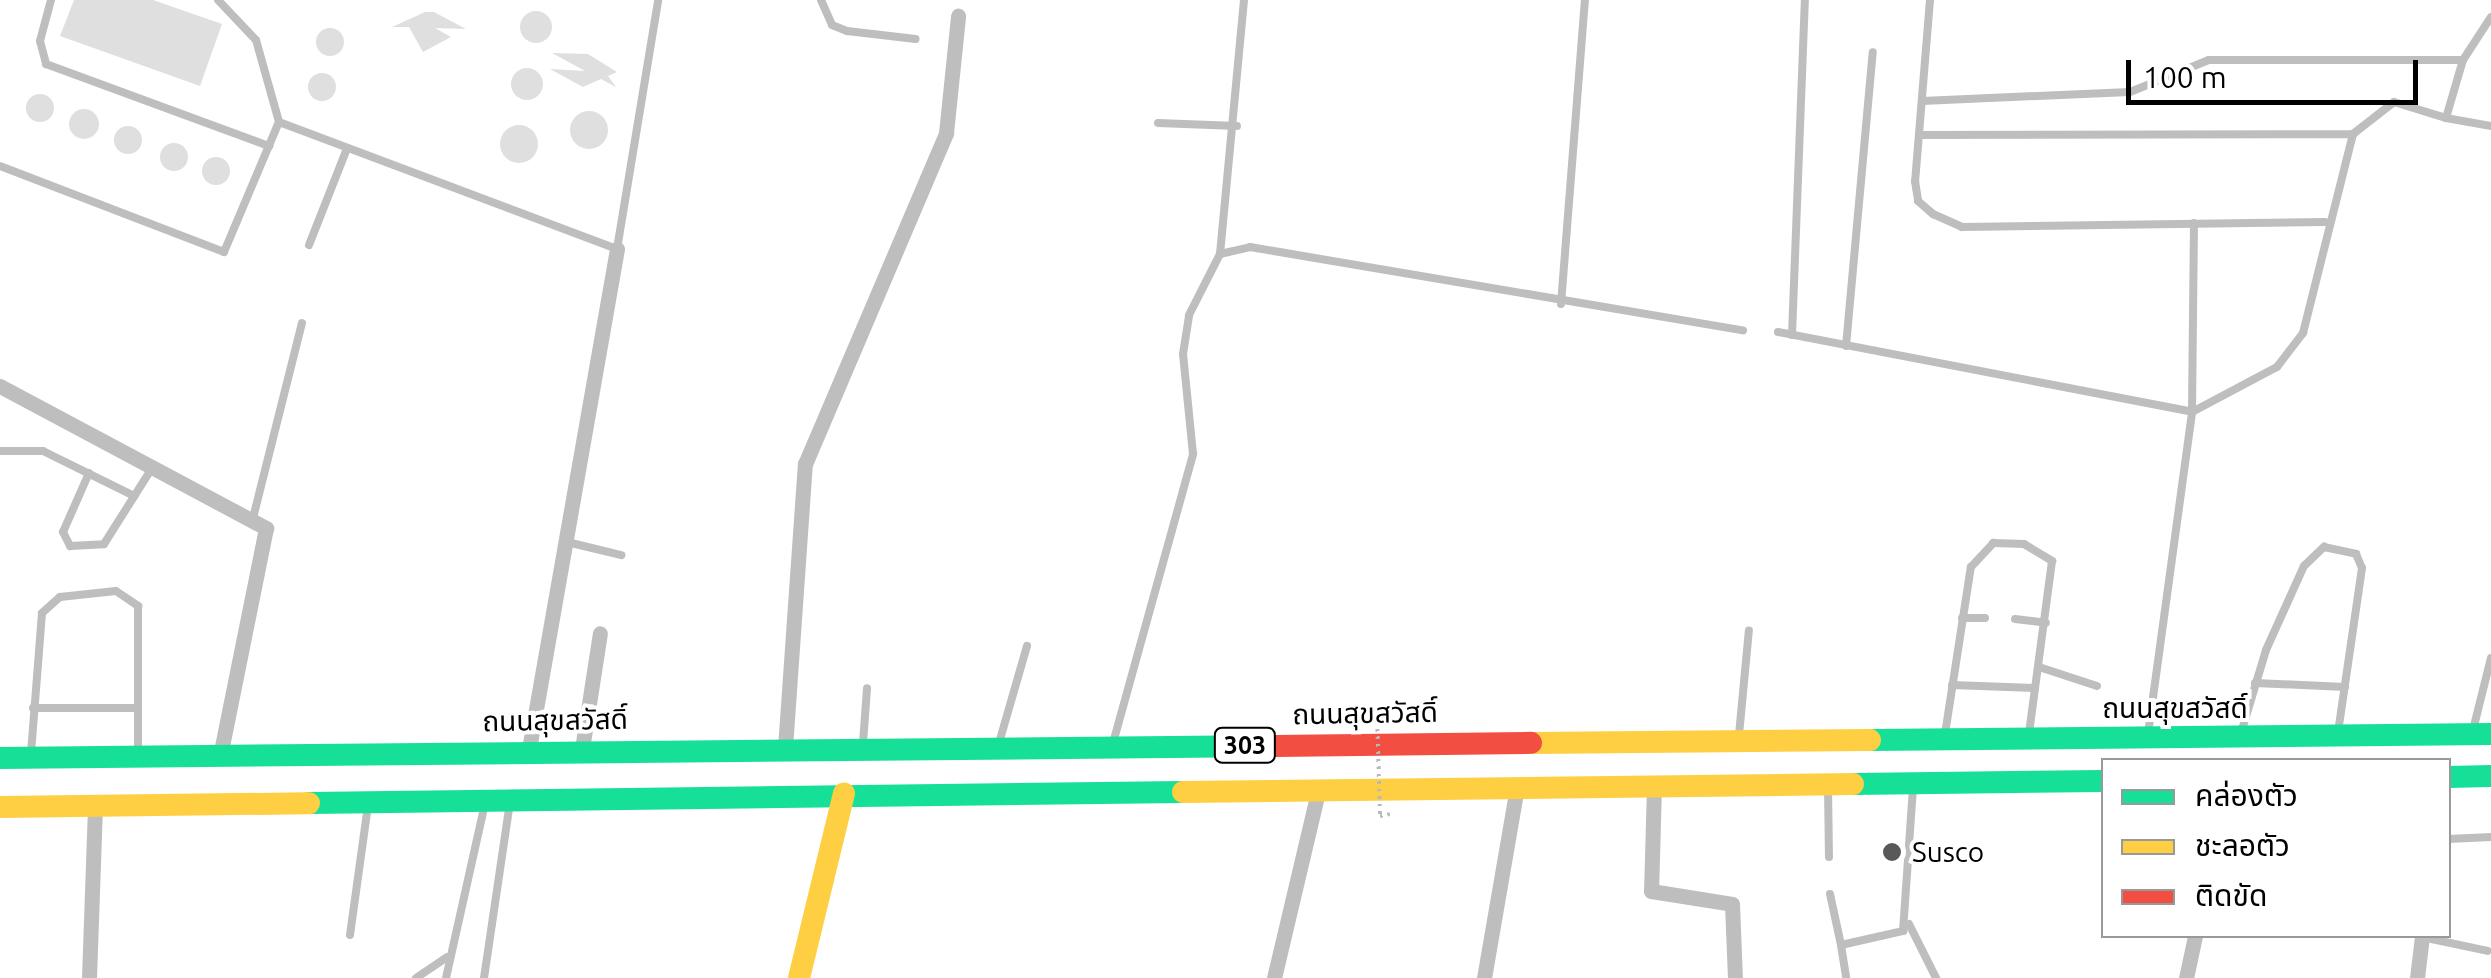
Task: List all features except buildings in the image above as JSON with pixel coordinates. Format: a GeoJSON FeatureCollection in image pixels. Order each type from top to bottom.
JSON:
{"type":"FeatureCollection","features":[{"type":"Feature","properties":{"kind":"main road","name":"ถนนสุขสวัสดิ์"},"geometry":{"type":"LineString","coordinates":[[0,758],[582,749],[2482,734]]}},
{"type":"Feature","properties":{"kind":"main road"},"geometry":{"type":"LineString","coordinates":[[2451,777],[2491,776]]}},
{"type":"Feature","properties":{"kind":"main road","name":"303"},"geometry":{"type":"LineString","coordinates":[[0,807],[1320,786],[2101,781]]}},
{"type":"Feature","properties":{"kind":"main road"},"geometry":{"type":"LineString","coordinates":[[798,978],[844,793]]}},
{"type":"Feature","properties":{"kind":"street"},"geometry":{"type":"LineString","coordinates":[[786,748],[805,464],[946,133],[958,16]]}},
{"type":"Feature","properties":{"kind":"street"},"geometry":{"type":"LineString","coordinates":[[529,750],[617,249]]}},
{"type":"Feature","properties":{"kind":"street"},"geometry":{"type":"LineString","coordinates":[[0,386],[253,518],[268,549],[220,756]]}},
{"type":"Feature","properties":{"kind":"street"},"geometry":{"type":"LineString","coordinates":[[582,749],[600,634]]}},
{"type":"Feature","properties":{"kind":"street"},"geometry":{"type":"LineString","coordinates":[[1274,978],[1320,786]]}},
{"type":"Feature","properties":{"kind":"street"},"geometry":{"type":"LineString","coordinates":[[1654,786],[1651,890],[1732,904],[1735,978]]}},
{"type":"Feature","properties":{"kind":"street"},"geometry":{"type":"LineString","coordinates":[[1484,978],[1517,787]]}},
{"type":"Feature","properties":{"kind":"street"},"geometry":{"type":"LineString","coordinates":[[89,978],[95,805]]}},
{"type":"Feature","properties":{"kind":"street"},"geometry":{"type":"LineString","coordinates":[[2186,978],[2195,938]]}},
{"type":"Feature","properties":{"kind":"street"},"geometry":{"type":"LineString","coordinates":[[2418,978],[2422,938]]}},
{"type":"Feature","properties":{"kind":"lane"},"geometry":{"type":"LineString","coordinates":[[51,0],[40,41],[46,64],[269,146]]}},
{"type":"Feature","properties":{"kind":"lane"},"geometry":{"type":"LineString","coordinates":[[218,0],[256,40],[265,99],[279,122],[346,151],[617,249],[658,0]]}},
{"type":"Feature","properties":{"kind":"lane"},"geometry":{"type":"LineString","coordinates":[[821,0],[832,25],[847,31],[916,39]]}},
{"type":"Feature","properties":{"kind":"lane"},"geometry":{"type":"LineString","coordinates":[[1112,747],[1193,454],[1183,354],[1190,315],[1220,254],[1238,126],[1244,0]]}},
{"type":"Feature","properties":{"kind":"lane"},"geometry":{"type":"LineString","coordinates":[[1561,304],[1585,0]]}},
{"type":"Feature","properties":{"kind":"lane"},"geometry":{"type":"LineString","coordinates":[[1792,335],[1805,0]]}},
{"type":"Feature","properties":{"kind":"lane"},"geometry":{"type":"LineString","coordinates":[[1930,0],[1918,201],[1962,227],[2325,222]]}},
{"type":"Feature","properties":{"kind":"lane"},"geometry":{"type":"LineString","coordinates":[[2446,118],[2463,60],[2491,16]]}},
{"type":"Feature","properties":{"kind":"lane"},"geometry":{"type":"LineString","coordinates":[[1846,346],[1873,52]]}},
{"type":"Feature","properties":{"kind":"lane"},"geometry":{"type":"LineString","coordinates":[[1922,101],[2130,92],[2209,60],[2463,60]]}},
{"type":"Feature","properties":{"kind":"lane"},"geometry":{"type":"LineString","coordinates":[[1778,332],[2192,412],[2277,367],[2303,333],[2325,222],[2352,134],[2394,102],[2446,118],[2491,126]]}},
{"type":"Feature","properties":{"kind":"lane"},"geometry":{"type":"LineString","coordinates":[[0,166],[224,252],[279,122]]}},
{"type":"Feature","properties":{"kind":"lane"},"geometry":{"type":"LineString","coordinates":[[1158,123],[1238,126]]}},
{"type":"Feature","properties":{"kind":"lane"},"geometry":{"type":"LineString","coordinates":[[1919,135],[2352,134]]}},
{"type":"Feature","properties":{"kind":"lane"},"geometry":{"type":"LineString","coordinates":[[309,245],[346,151]]}},
{"type":"Feature","properties":{"kind":"lane"},"geometry":{"type":"LineString","coordinates":[[2147,738],[2192,412],[2194,224]]}},
{"type":"Feature","properties":{"kind":"lane"},"geometry":{"type":"LineString","coordinates":[[1220,254],[1250,247],[1561,304],[1743,330]]}},
{"type":"Feature","properties":{"kind":"lane"},"geometry":{"type":"LineString","coordinates":[[253,518],[302,324]]}},
{"type":"Feature","properties":{"kind":"lane"},"geometry":{"type":"LineString","coordinates":[[0,451],[43,451],[134,496]]}},
{"type":"Feature","properties":{"kind":"lane"},"geometry":{"type":"LineString","coordinates":[[89,473],[63,532],[70,546],[104,544],[154,466]]}},
{"type":"Feature","properties":{"kind":"lane"},"geometry":{"type":"LineString","coordinates":[[567,542],[621,554]]}},
{"type":"Feature","properties":{"kind":"lane"},"geometry":{"type":"LineString","coordinates":[[1944,738],[1962,618],[1978,552],[2024,544],[2052,561],[2028,738]]}},
{"type":"Feature","properties":{"kind":"lane"},"geometry":{"type":"LineString","coordinates":[[2240,737],[2256,683],[2304,566],[2324,548],[2340,548],[2362,568],[2338,736]]}},
{"type":"Feature","properties":{"kind":"lane"},"geometry":{"type":"LineString","coordinates":[[30,758],[48,604],[116,591],[138,606],[138,756]]}},
{"type":"Feature","properties":{"kind":"lane"},"geometry":{"type":"LineString","coordinates":[[1962,618],[1985,618]]}},
{"type":"Feature","properties":{"kind":"lane"},"geometry":{"type":"LineString","coordinates":[[2016,619],[2046,623]]}},
{"type":"Feature","properties":{"kind":"lane"},"geometry":{"type":"LineString","coordinates":[[1739,739],[1749,630]]}},
{"type":"Feature","properties":{"kind":"lane"},"geometry":{"type":"LineString","coordinates":[[998,747],[1027,646]]}},
{"type":"Feature","properties":{"kind":"lane"},"geometry":{"type":"LineString","coordinates":[[2482,734],[2491,658]]}},
{"type":"Feature","properties":{"kind":"lane"},"geometry":{"type":"LineString","coordinates":[[2039,666],[2097,686]]}},
{"type":"Feature","properties":{"kind":"lane"},"geometry":{"type":"LineString","coordinates":[[2256,683],[2345,687]]}},
{"type":"Feature","properties":{"kind":"lane"},"geometry":{"type":"LineString","coordinates":[[1952,685],[2035,688]]}},
{"type":"Feature","properties":{"kind":"lane"},"geometry":{"type":"LineString","coordinates":[[862,747],[868,688]]}},
{"type":"Feature","properties":{"kind":"lane"},"geometry":{"type":"LineString","coordinates":[[33,708],[138,708]]}},
{"type":"Feature","properties":{"kind":"lane"},"geometry":{"type":"LineString","coordinates":[[1914,784],[1909,924],[1936,978]]}},
{"type":"Feature","properties":{"kind":"lane"},"geometry":{"type":"LineString","coordinates":[[1828,785],[1829,857]]}},
{"type":"Feature","properties":{"kind":"lane"},"geometry":{"type":"LineString","coordinates":[[446,978],[447,957],[486,798]]}},
{"type":"Feature","properties":{"kind":"lane"},"geometry":{"type":"LineString","coordinates":[[484,978],[511,798]]}},
{"type":"Feature","properties":{"kind":"lane"},"geometry":{"type":"LineString","coordinates":[[350,936],[369,800]]}},
{"type":"Feature","properties":{"kind":"lane"},"geometry":{"type":"LineString","coordinates":[[2451,839],[2491,837]]}},
{"type":"Feature","properties":{"kind":"lane"},"geometry":{"type":"LineString","coordinates":[[1830,894],[1846,978]]}},
{"type":"Feature","properties":{"kind":"lane"},"geometry":{"type":"LineString","coordinates":[[1841,944],[1891,938],[1909,924]]}},
{"type":"Feature","properties":{"kind":"lane"},"geometry":{"type":"LineString","coordinates":[[2431,938],[2488,951]]}},
{"type":"Feature","properties":{"kind":"lane"},"geometry":{"type":"LineString","coordinates":[[416,978],[447,957]]}},
{"type":"Feature","properties":{"kind":"path"},"geometry":{"type":"LineString","coordinates":[[1377,714],[1380,816]]}},
{"type":"Feature","properties":{"kind":"traffic: fast"},"geometry":{"type":"LineString","coordinates":[[1870,740],[2491,734]]}},
{"type":"Feature","properties":{"kind":"traffic: fast"},"geometry":{"type":"LineString","coordinates":[[0,758],[1275,746]]}},
{"type":"Feature","properties":{"kind":"traffic: fast"},"geometry":{"type":"LineString","coordinates":[[2451,777],[2491,776]]}},
{"type":"Feature","properties":{"kind":"traffic: fast"},"geometry":{"type":"LineString","coordinates":[[1853,784],[2101,781]]}},
{"type":"Feature","properties":{"kind":"traffic: fast"},"geometry":{"type":"LineString","coordinates":[[309,803],[1183,792]]}},
{"type":"Feature","properties":{"kind":"traffic: slow"},"geometry":{"type":"LineString","coordinates":[[1531,743],[1870,740]]}},
{"type":"Feature","properties":{"kind":"traffic: slow"},"geometry":{"type":"LineString","coordinates":[[1183,792],[1853,784]]}},
{"type":"Feature","properties":{"kind":"traffic: slow"},"geometry":{"type":"LineString","coordinates":[[799,978],[844,793]]}},
{"type":"Feature","properties":{"kind":"traffic: slow"},"geometry":{"type":"LineString","coordinates":[[0,807],[309,803]]}},
{"type":"Feature","properties":{"kind":"traffic: jam"},"geometry":{"type":"LineString","coordinates":[[1275,746],[1531,743]]}},
{"type":"Feature","properties":{"kind":"place","name":"Susco"},"geometry":{"type":"Point","coordinates":[1892,852]}}]}
